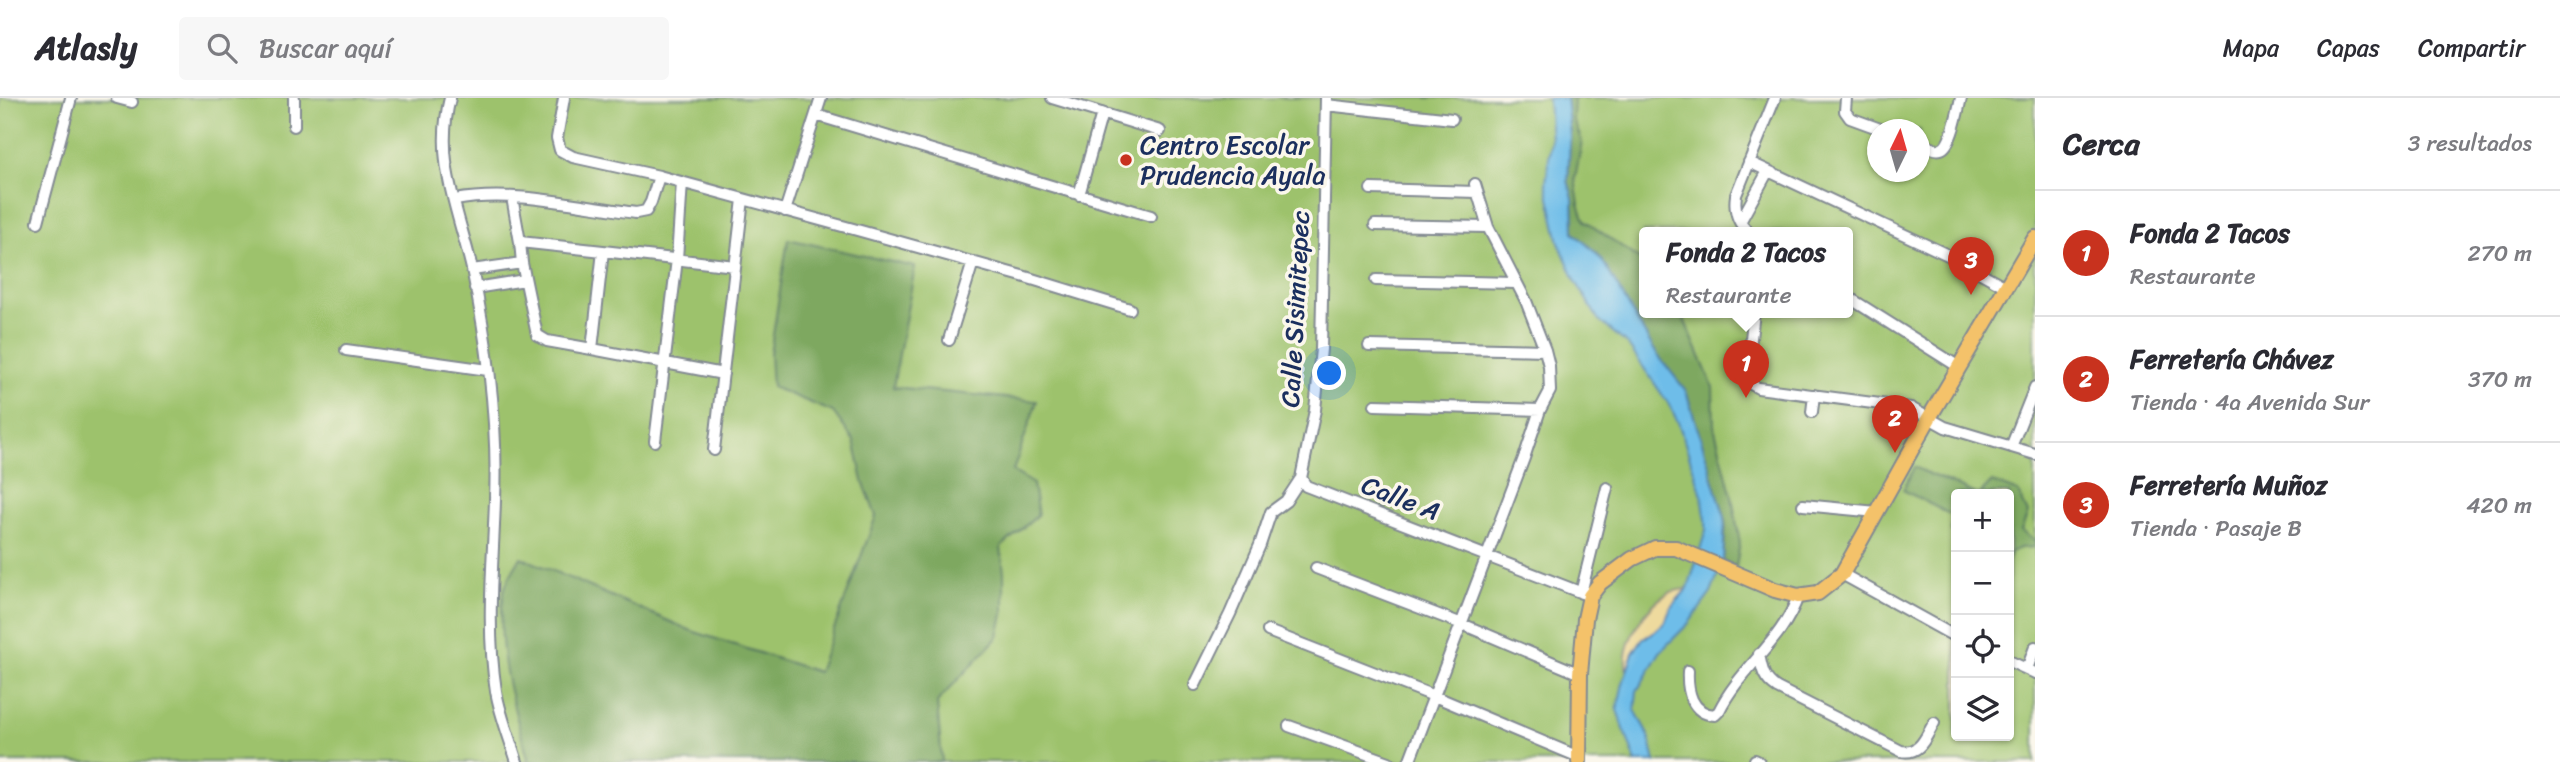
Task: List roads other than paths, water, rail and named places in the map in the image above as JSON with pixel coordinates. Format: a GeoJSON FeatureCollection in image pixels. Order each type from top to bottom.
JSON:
{"type":"FeatureCollection","features":[{"type":"Feature","properties":{"kind":"main road"},"geometry":{"type":"LineString","coordinates":[[1579,760],[1580,674],[1585,594],[1645,551],[1665,547],[1689,553],[1775,590],[1798,596],[1818,593],[1842,573],[2006,287],[2031,255],[2035,238]]}},
{"type":"Feature","properties":{"kind":"street"},"geometry":{"type":"LineString","coordinates":[[38,222],[71,98]]}},
{"type":"Feature","properties":{"kind":"street"},"geometry":{"type":"LineString","coordinates":[[117,98],[132,102]]}},
{"type":"Feature","properties":{"kind":"street"},"geometry":{"type":"LineString","coordinates":[[294,98],[294,126]]}},
{"type":"Feature","properties":{"kind":"street"},"geometry":{"type":"LineString","coordinates":[[450,98],[443,146],[472,270],[493,411],[495,494],[490,629],[497,693],[517,762]]}},
{"type":"Feature","properties":{"kind":"street"},"geometry":{"type":"LineString","coordinates":[[564,98],[557,138],[560,150],[573,157],[682,182],[973,262],[1130,309]]}},
{"type":"Feature","properties":{"kind":"street"},"geometry":{"type":"LineString","coordinates":[[785,211],[821,98]]}},
{"type":"Feature","properties":{"kind":"street"},"geometry":{"type":"LineString","coordinates":[[1052,98],[1160,131]]}},
{"type":"Feature","properties":{"kind":"street"},"geometry":{"type":"LineString","coordinates":[[1743,226],[1735,207],[1736,195],[1774,98]]}},
{"type":"Feature","properties":{"kind":"street"},"geometry":{"type":"LineString","coordinates":[[1846,98],[1845,111],[1850,117],[1867,124]]}},
{"type":"Feature","properties":{"kind":"street"},"geometry":{"type":"LineString","coordinates":[[1930,147],[1944,148],[1949,142],[1961,98]]}},
{"type":"Feature","properties":{"kind":"street"},"geometry":{"type":"LineString","coordinates":[[1326,102],[1452,119]]}},
{"type":"Feature","properties":{"kind":"street","name":"Calle Sisimitepec"},"geometry":{"type":"LineString","coordinates":[[1301,478],[1315,410],[1321,349],[1326,102]]}},
{"type":"Feature","properties":{"kind":"street"},"geometry":{"type":"LineString","coordinates":[[1079,195],[1102,113]]}},
{"type":"Feature","properties":{"kind":"street"},"geometry":{"type":"LineString","coordinates":[[816,115],[1151,216]]}},
{"type":"Feature","properties":{"kind":"street"},"geometry":{"type":"LineString","coordinates":[[1749,162],[1950,256],[2006,287]]}},
{"type":"Feature","properties":{"kind":"street"},"geometry":{"type":"LineString","coordinates":[[1743,226],[1768,171]]}},
{"type":"Feature","properties":{"kind":"street"},"geometry":{"type":"LineString","coordinates":[[455,200],[470,197],[512,197],[636,213],[646,211],[652,202],[659,176]]}},
{"type":"Feature","properties":{"kind":"street"},"geometry":{"type":"LineString","coordinates":[[655,441],[677,259],[682,182]]}},
{"type":"Feature","properties":{"kind":"street"},"geometry":{"type":"LineString","coordinates":[[1371,189],[1476,188],[1488,227],[1545,350],[1550,391],[1539,410],[1524,458],[1409,762]]}},
{"type":"Feature","properties":{"kind":"street"},"geometry":{"type":"LineString","coordinates":[[512,197],[537,335],[547,341],[723,374]]}},
{"type":"Feature","properties":{"kind":"street"},"geometry":{"type":"LineString","coordinates":[[714,450],[743,199]]}},
{"type":"Feature","properties":{"kind":"street"},"geometry":{"type":"LineString","coordinates":[[1376,225],[1488,227]]}},
{"type":"Feature","properties":{"kind":"street"},"geometry":{"type":"LineString","coordinates":[[520,242],[735,266]]}},
{"type":"Feature","properties":{"kind":"street"},"geometry":{"type":"LineString","coordinates":[[592,349],[603,251]]}},
{"type":"Feature","properties":{"kind":"street"},"geometry":{"type":"LineString","coordinates":[[949,340],[973,262]]}},
{"type":"Feature","properties":{"kind":"street"},"geometry":{"type":"LineString","coordinates":[[472,270],[522,263]]}},
{"type":"Feature","properties":{"kind":"street"},"geometry":{"type":"LineString","coordinates":[[475,288],[525,280]]}},
{"type":"Feature","properties":{"kind":"street"},"geometry":{"type":"LineString","coordinates":[[1376,280],[1516,283]]}},
{"type":"Feature","properties":{"kind":"street"},"geometry":{"type":"LineString","coordinates":[[1853,301],[1959,367]]}},
{"type":"Feature","properties":{"kind":"street"},"geometry":{"type":"LineString","coordinates":[[1753,318],[1747,373],[1749,383],[1758,388],[1911,408],[1945,427],[2035,454]]}},
{"type":"Feature","properties":{"kind":"street"},"geometry":{"type":"LineString","coordinates":[[1369,346],[1545,350]]}},
{"type":"Feature","properties":{"kind":"street"},"geometry":{"type":"LineString","coordinates":[[346,350],[488,370]]}},
{"type":"Feature","properties":{"kind":"street"},"geometry":{"type":"LineString","coordinates":[[2011,447],[2035,387]]}},
{"type":"Feature","properties":{"kind":"street"},"geometry":{"type":"LineString","coordinates":[[1812,412],[1814,395]]}},
{"type":"Feature","properties":{"kind":"street"},"geometry":{"type":"LineString","coordinates":[[1374,405],[1539,410]]}},
{"type":"Feature","properties":{"kind":"street"},"geometry":{"type":"LineString","coordinates":[[1195,685],[1230,614],[1260,545],[1271,512],[1286,501],[1301,478]]}},
{"type":"Feature","properties":{"kind":"street","name":"Calle A"},"geometry":{"type":"LineString","coordinates":[[1301,478],[1306,486],[1585,594]]}},
{"type":"Feature","properties":{"kind":"street"},"geometry":{"type":"LineString","coordinates":[[1585,594],[1607,488]]}},
{"type":"Feature","properties":{"kind":"street"},"geometry":{"type":"LineString","coordinates":[[1803,505],[1878,513]]}},
{"type":"Feature","properties":{"kind":"street"},"geometry":{"type":"LineString","coordinates":[[1316,568],[1462,624],[1580,674]]}},
{"type":"Feature","properties":{"kind":"street"},"geometry":{"type":"LineString","coordinates":[[1842,573],[1951,634]]}},
{"type":"Feature","properties":{"kind":"street"},"geometry":{"type":"LineString","coordinates":[[1688,671],[1687,685],[1693,703],[1708,715],[1714,715],[1741,674],[1787,622],[1798,596]]}},
{"type":"Feature","properties":{"kind":"street"},"geometry":{"type":"LineString","coordinates":[[1268,631],[1434,695],[1579,760]]}},
{"type":"Feature","properties":{"kind":"street"},"geometry":{"type":"LineString","coordinates":[[2014,663],[2031,671],[2035,647]]}},
{"type":"Feature","properties":{"kind":"street"},"geometry":{"type":"LineString","coordinates":[[1759,654],[1762,673],[1777,688],[1901,751],[1917,751],[1934,723]]}},
{"type":"Feature","properties":{"kind":"street"},"geometry":{"type":"LineString","coordinates":[[1289,726],[1389,762]]}},
{"type":"Feature","properties":{"kind":"water"},"geometry":{"type":"Polygon","coordinates":[[[1548,98],[1566,98],[1570,136],[1568,181],[1573,198],[1574,233],[1605,265],[1656,353],[1686,391],[1725,518],[1723,561],[1711,593],[1689,623],[1660,652],[1637,691],[1635,710],[1649,736],[1655,762],[1636,762],[1617,710],[1633,653],[1643,638],[1651,635],[1665,622],[1671,607],[1688,588],[1706,530],[1706,520],[1701,492],[1678,422],[1668,403],[1628,345],[1598,319],[1575,280],[1559,243],[1546,183],[1551,140],[1548,98]]]}},
{"type":"Feature","properties":{"kind":"place","name":"Centro Escolar Prudencia Ayala"},"geometry":{"type":"Point","coordinates":[1126,160]}},
{"type":"Feature","properties":{"kind":"place","name":"Ferretería Muñoz"},"geometry":{"type":"Point","coordinates":[1971,295]}},
{"type":"Feature","properties":{"kind":"place","name":"Fonda 2 Tacos"},"geometry":{"type":"Point","coordinates":[1746,398]}},
{"type":"Feature","properties":{"kind":"place","name":"Ferretería Chávez"},"geometry":{"type":"Point","coordinates":[1895,453]}}]}
